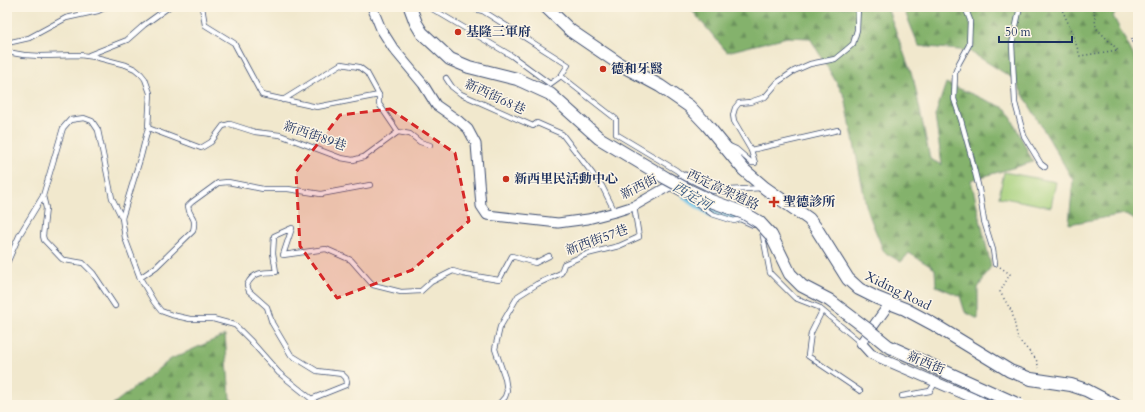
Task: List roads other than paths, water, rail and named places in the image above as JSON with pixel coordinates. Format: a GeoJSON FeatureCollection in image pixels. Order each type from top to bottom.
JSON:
{"type":"FeatureCollection","features":[{"type":"Feature","properties":{"kind":"street","name":"新西街"},"geometry":{"type":"LineString","coordinates":[[372,7],[381,29],[393,48],[422,84],[436,105],[468,129],[476,144],[481,206],[487,216],[558,222],[588,219],[634,206],[669,187]]}},
{"type":"Feature","properties":{"kind":"street","name":"西定高架道路"},"geometry":{"type":"LineString","coordinates":[[410,7],[416,23],[422,33],[450,59],[469,67],[517,79],[550,94],[599,138],[688,190],[711,201],[744,213],[759,222],[771,235],[790,274],[802,286],[829,300],[888,346],[1019,405]]}},
{"type":"Feature","properties":{"kind":"street","name":"Xiding Road"},"geometry":{"type":"LineString","coordinates":[[546,7],[571,31],[621,65],[660,86],[689,106],[707,125],[744,170],[809,219],[848,279],[859,289],[905,309],[933,324],[1010,372],[1043,382],[1071,385],[1086,390],[1115,405]]}},
{"type":"Feature","properties":{"kind":"street"},"geometry":{"type":"LineString","coordinates":[[669,187],[685,177]]}},
{"type":"Feature","properties":{"kind":"street"},"geometry":{"type":"LineString","coordinates":[[860,343],[890,303]]}},
{"type":"Feature","properties":{"kind":"street","name":"新西街"},"geometry":{"type":"LineString","coordinates":[[860,343],[871,354],[989,405]]}},
{"type":"Feature","properties":{"kind":"lane"},"geometry":{"type":"LineString","coordinates":[[7,43],[29,38],[66,18],[98,11],[106,7]]}},
{"type":"Feature","properties":{"kind":"lane"},"geometry":{"type":"LineString","coordinates":[[87,55],[128,40],[144,24],[169,7]]}},
{"type":"Feature","properties":{"kind":"lane"},"geometry":{"type":"LineString","coordinates":[[202,7],[205,25],[234,43],[262,95],[317,107],[378,95]]}},
{"type":"Feature","properties":{"kind":"lane"},"geometry":{"type":"LineString","coordinates":[[429,7],[512,56],[550,84],[561,76],[568,65],[483,10],[466,7]]}},
{"type":"Feature","properties":{"kind":"lane"},"geometry":{"type":"LineString","coordinates":[[720,142],[736,148],[752,163],[755,162],[751,150],[734,121],[733,115],[735,108],[739,103],[750,102],[765,97],[778,82],[794,71],[810,64],[835,59],[854,44],[858,30],[858,7]]}},
{"type":"Feature","properties":{"kind":"lane"},"geometry":{"type":"LineString","coordinates":[[965,7],[970,20],[969,45],[955,73],[954,99],[971,156],[979,189],[984,221],[993,250],[995,264]]}},
{"type":"Feature","properties":{"kind":"lane"},"geometry":{"type":"LineString","coordinates":[[1020,7],[1012,44],[1015,102],[1024,136],[1044,167]]}},
{"type":"Feature","properties":{"kind":"lane"},"geometry":{"type":"LineString","coordinates":[[7,52],[41,56],[87,55],[117,62],[135,69],[141,74],[148,85],[150,93],[148,128],[142,156],[122,218]]}},
{"type":"Feature","properties":{"kind":"lane"},"geometry":{"type":"LineString","coordinates":[[283,100],[342,64],[359,67],[367,73],[378,95],[379,104],[398,132],[410,134],[420,142],[430,145]]}},
{"type":"Feature","properties":{"kind":"lane"},"geometry":{"type":"LineString","coordinates":[[561,76],[616,119],[616,134],[685,177],[713,191],[766,188]]}},
{"type":"Feature","properties":{"kind":"lane","name":"新西街68巷"},"geometry":{"type":"LineString","coordinates":[[446,78],[452,87],[461,94],[533,126],[537,123],[562,134],[602,186],[615,212]]}},
{"type":"Feature","properties":{"kind":"lane"},"geometry":{"type":"LineString","coordinates":[[7,263],[20,234],[43,196],[63,128],[70,120],[84,118],[92,121],[98,130],[112,198],[122,218],[125,238],[140,278],[161,311],[190,319],[213,319],[235,325],[279,372],[319,405]]}},
{"type":"Feature","properties":{"kind":"lane","name":"新西街89巷"},"geometry":{"type":"LineString","coordinates":[[148,128],[200,148],[211,142],[223,126],[230,124],[255,132],[280,135],[341,158],[354,160],[364,157],[398,132]]}},
{"type":"Feature","properties":{"kind":"lane"},"geometry":{"type":"LineString","coordinates":[[751,150],[838,130]]}},
{"type":"Feature","properties":{"kind":"lane"},"geometry":{"type":"LineString","coordinates":[[140,278],[156,267],[193,231],[195,224],[194,219],[188,211],[188,206],[218,183],[228,182],[263,189],[288,189],[321,194],[370,185]]}},
{"type":"Feature","properties":{"kind":"lane","name":"新西街"},"geometry":{"type":"LineString","coordinates":[[669,187],[691,199],[712,214],[734,221],[740,219],[763,231],[770,273],[795,298],[818,307],[860,343]]}},
{"type":"Feature","properties":{"kind":"lane"},"geometry":{"type":"LineString","coordinates":[[43,196],[46,208],[43,236],[44,240],[62,259],[83,263],[94,273],[115,306]]}},
{"type":"Feature","properties":{"kind":"lane","name":"新西街57巷"},"geometry":{"type":"LineString","coordinates":[[498,405],[507,391],[505,378],[495,349],[500,327],[518,296],[537,284],[561,273],[564,264],[587,254],[618,246],[639,237],[634,206]]}},
{"type":"Feature","properties":{"kind":"lane"},"geometry":{"type":"LineString","coordinates":[[311,399],[346,386],[347,382],[346,378],[342,374],[317,371],[291,355],[272,323],[267,307],[249,291],[247,285],[249,280],[254,275],[263,272],[276,272],[273,253],[274,236],[292,228],[282,255],[326,248],[351,260],[373,285],[401,292],[421,291],[431,282],[453,271],[499,280],[512,256],[535,263],[549,256]]}},
{"type":"Feature","properties":{"kind":"lane"},"geometry":{"type":"LineString","coordinates":[[822,311],[811,333],[808,356],[860,391]]}},
{"type":"Feature","properties":{"kind":"lane"},"geometry":{"type":"LineString","coordinates":[[902,396],[930,391],[936,382]]}},
{"type":"Feature","properties":{"kind":"waterway","name":"西定河"},"geometry":{"type":"LineString","coordinates":[[690,194],[714,210],[743,215]]}},
{"type":"Feature","properties":{"kind":"place","name":"基隆三軍府"},"geometry":{"type":"Point","coordinates":[458,32]}},
{"type":"Feature","properties":{"kind":"place","name":"德和牙醫"},"geometry":{"type":"Point","coordinates":[603,69]}},
{"type":"Feature","properties":{"kind":"place","name":"新西里民活動中心"},"geometry":{"type":"Point","coordinates":[506,179]}},
{"type":"Feature","properties":{"kind":"place","name":"聖德診所"},"geometry":{"type":"Point","coordinates":[774,202]}}]}
